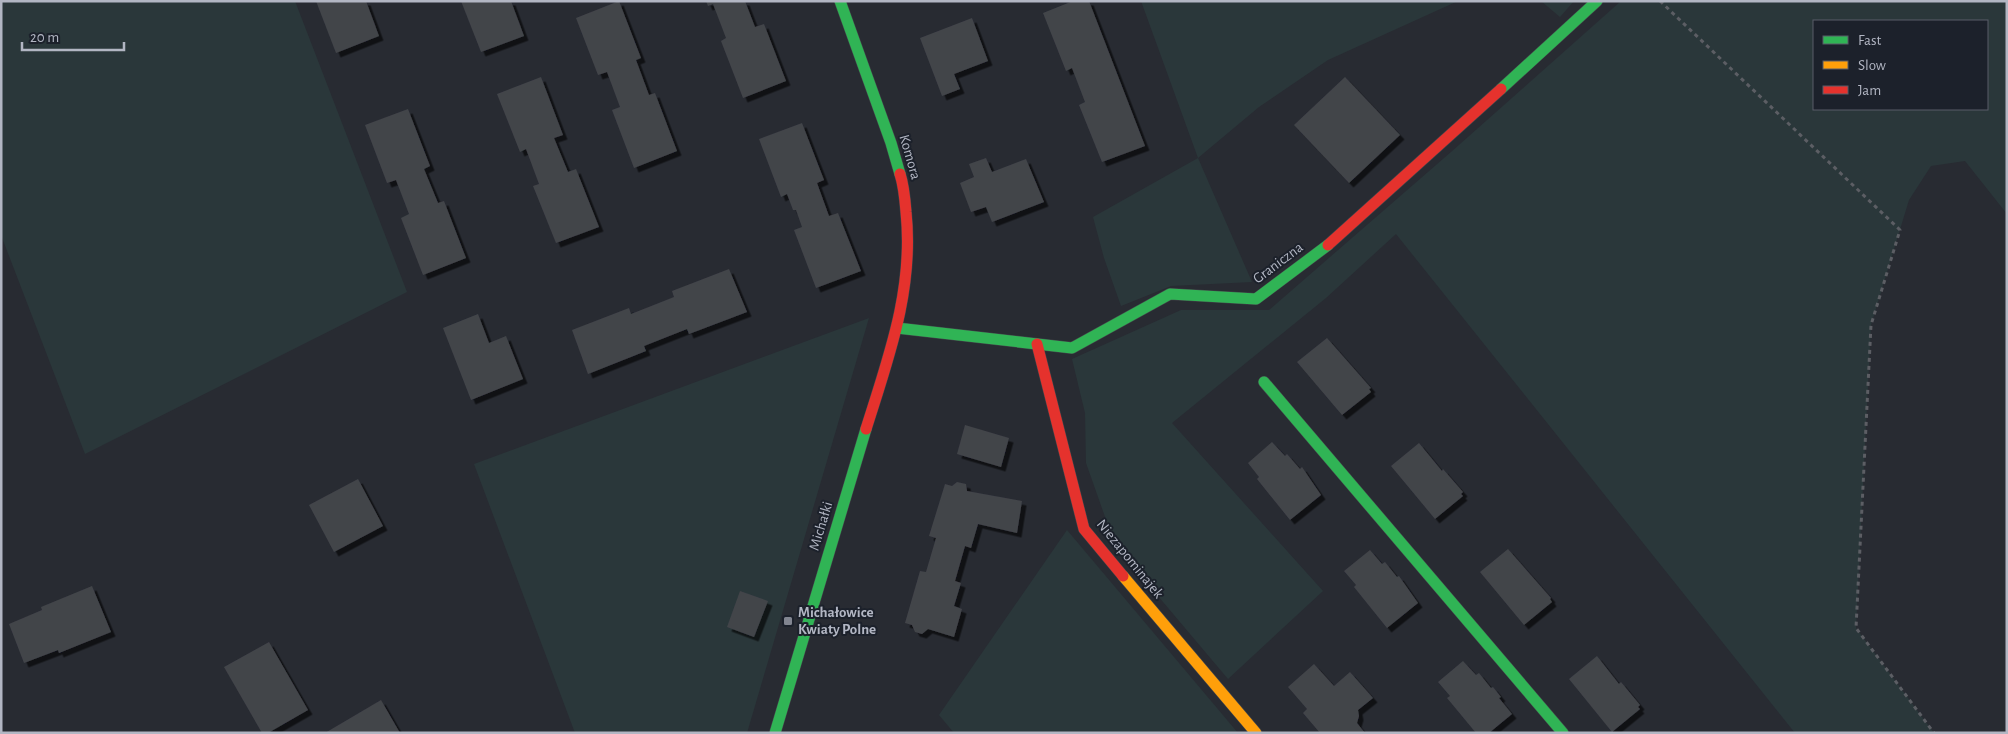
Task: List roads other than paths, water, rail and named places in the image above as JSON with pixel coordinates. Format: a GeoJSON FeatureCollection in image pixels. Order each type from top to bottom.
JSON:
{"type":"FeatureCollection","features":[{"type":"Feature","properties":{"kind":"street","name":"Komora"},"geometry":{"type":"LineString","coordinates":[[840,1],[891,143],[903,184],[908,232],[906,282],[896,328]]}},
{"type":"Feature","properties":{"kind":"street","name":"Graniczna"},"geometry":{"type":"LineString","coordinates":[[896,328],[1072,348],[1170,294],[1256,299],[1333,240],[1597,1]]}},
{"type":"Feature","properties":{"kind":"street","name":"Michałki"},"geometry":{"type":"LineString","coordinates":[[775,733],[896,328]]}},
{"type":"Feature","properties":{"kind":"street","name":"Niezapominajek"},"geometry":{"type":"LineString","coordinates":[[1037,344],[1084,529],[1256,733]]}},
{"type":"Feature","properties":{"kind":"street"},"geometry":{"type":"LineString","coordinates":[[1264,382],[1563,733]]}},
{"type":"Feature","properties":{"kind":"place","name":"Michałowice Kwiaty Polne"},"geometry":{"type":"Point","coordinates":[788,621]}}]}
